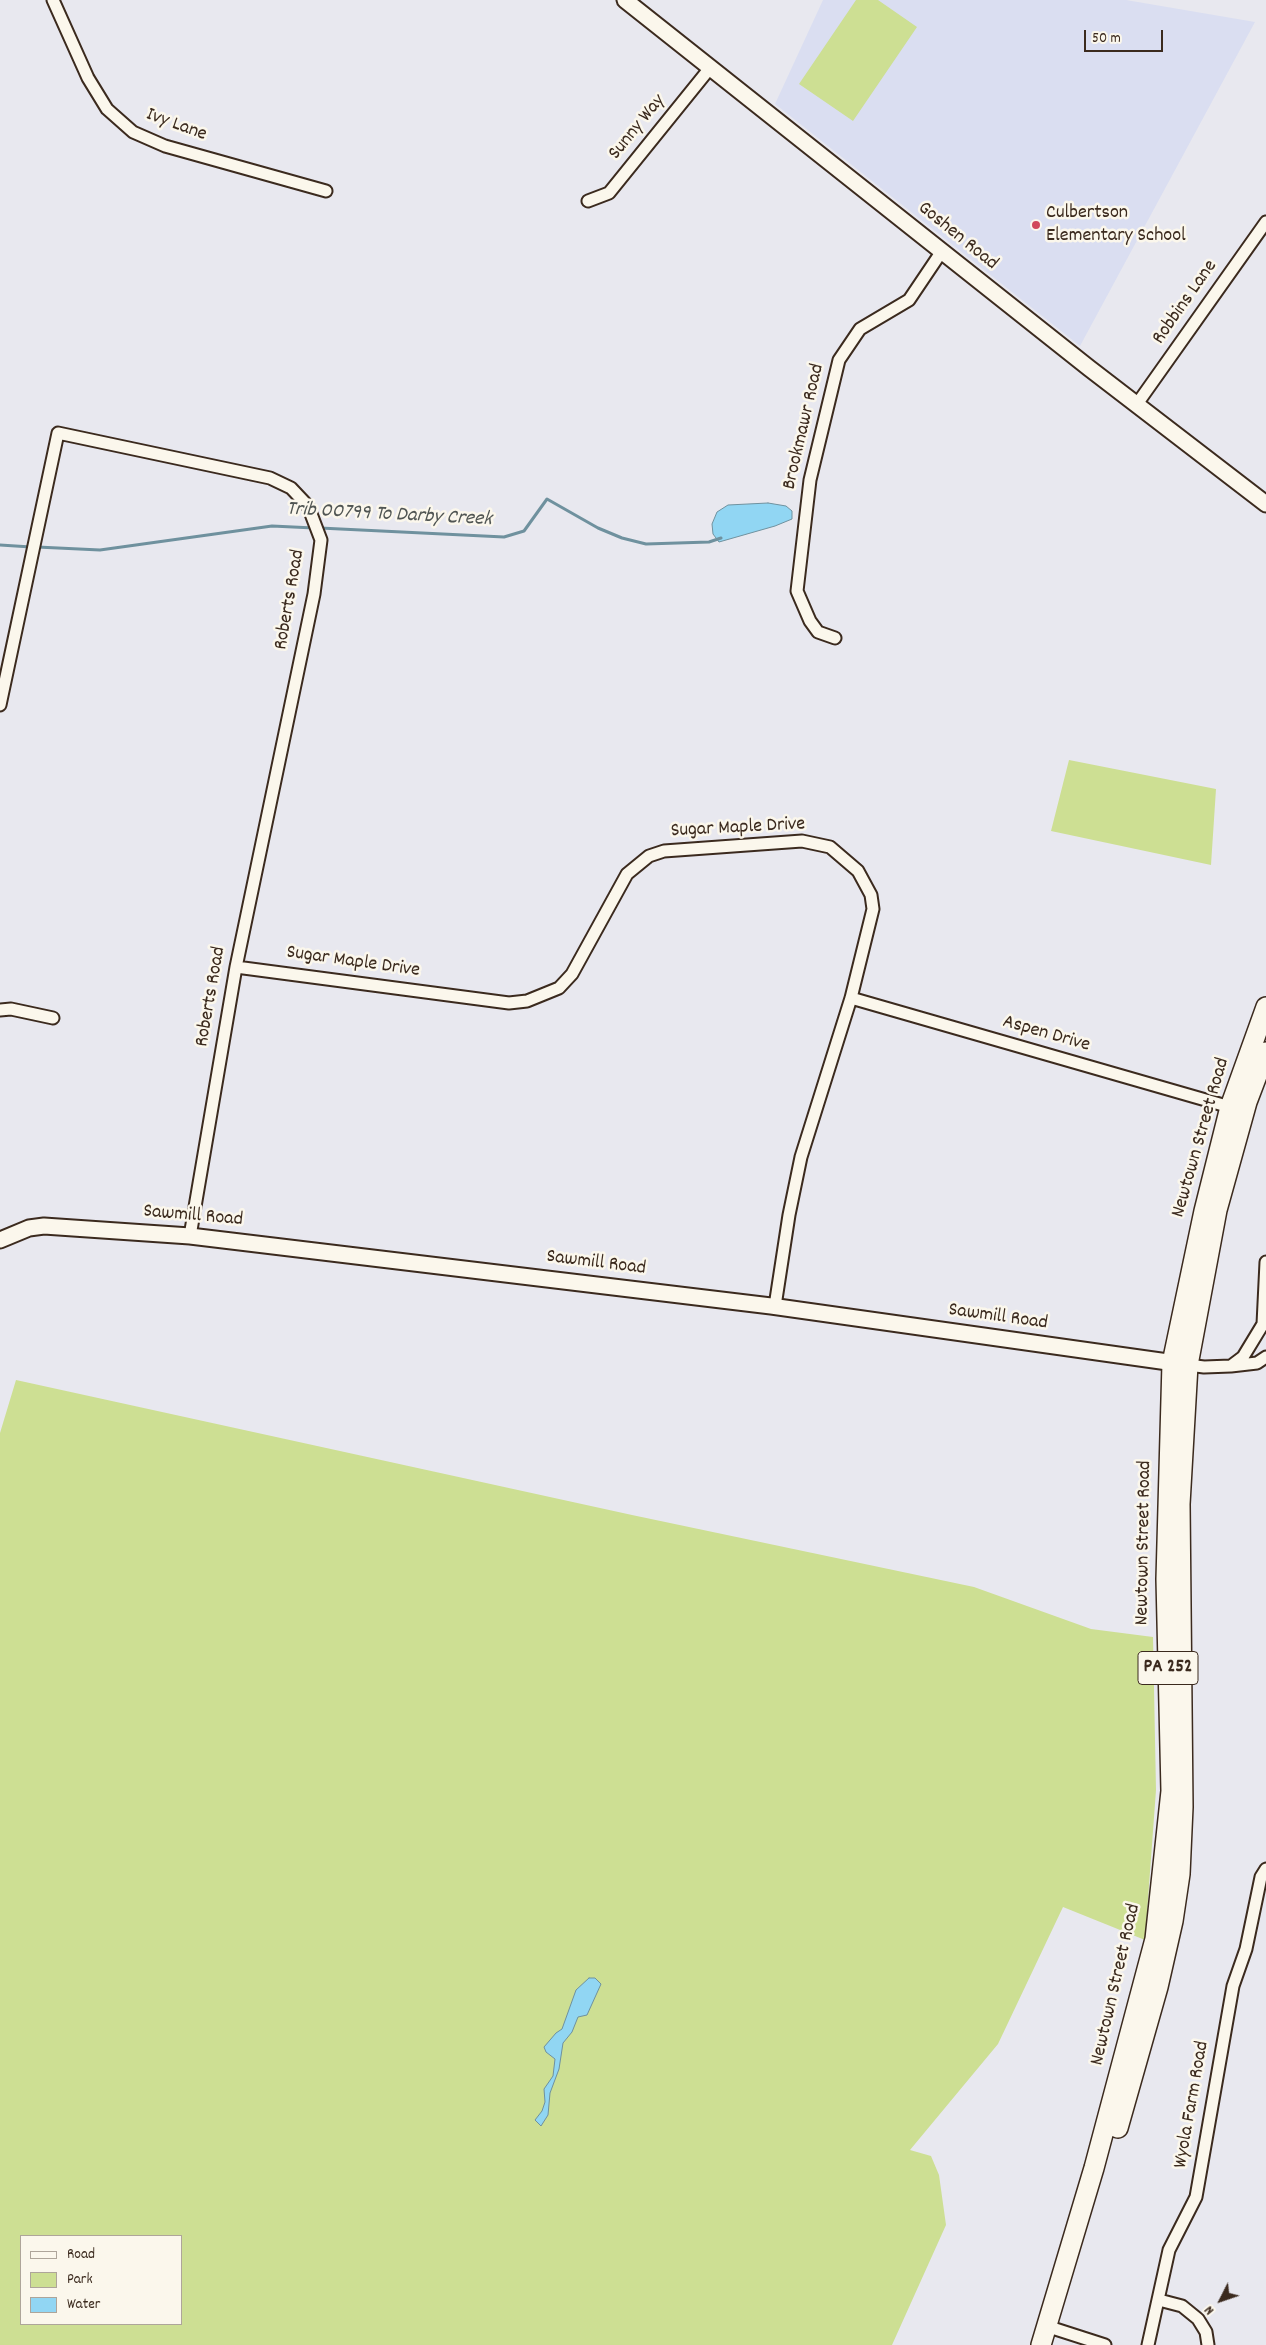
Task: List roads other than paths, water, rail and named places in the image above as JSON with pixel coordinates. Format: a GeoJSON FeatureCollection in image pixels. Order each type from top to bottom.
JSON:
{"type":"FeatureCollection","features":[{"type":"Feature","properties":{"kind":"main road","name":"Newtown Street Road"},"geometry":{"type":"LineString","coordinates":[[1040,2345],[1052,2333],[1146,2033],[1173,1921],[1178,1883],[1183,1806],[1180,1364],[1204,1211],[1230,1107],[1266,1007]]}},
{"type":"Feature","properties":{"kind":"main road","name":"Newtown Street Road"},"geometry":{"type":"LineString","coordinates":[[1180,1364],[1217,1210],[1247,1102],[1266,1052]]}},
{"type":"Feature","properties":{"kind":"street","name":"Ivy Lane"},"geometry":{"type":"LineString","coordinates":[[53,0],[88,78],[107,109],[133,132],[165,146],[326,191]]}},
{"type":"Feature","properties":{"kind":"street","name":"Goshen Road"},"geometry":{"type":"LineString","coordinates":[[625,0],[1266,504]]}},
{"type":"Feature","properties":{"kind":"street","name":"Sunny Way"},"geometry":{"type":"LineString","coordinates":[[588,201],[608,193],[710,68]]}},
{"type":"Feature","properties":{"kind":"street","name":"Robbins Lane"},"geometry":{"type":"LineString","coordinates":[[1137,404],[1266,222]]}},
{"type":"Feature","properties":{"kind":"street","name":"Brookmawr Road"},"geometry":{"type":"LineString","coordinates":[[835,638],[818,632],[810,621],[797,591],[810,480],[839,360],[860,329],[909,300],[942,251]]}},
{"type":"Feature","properties":{"kind":"street","name":"Roberts Road"},"geometry":{"type":"LineString","coordinates":[[0,705],[58,433],[270,478],[291,488],[308,506],[320,540],[314,594],[236,967],[190,1236]]}},
{"type":"Feature","properties":{"kind":"street","name":"Sugar Maple Drive"},"geometry":{"type":"LineString","coordinates":[[236,967],[510,1003],[527,1002],[559,988],[572,974],[627,874],[650,856],[664,852],[802,841],[830,847],[842,855],[858,871],[871,895],[871,922],[851,998],[801,1157],[789,1215],[775,1306]]}},
{"type":"Feature","properties":{"kind":"street","name":"Aspen Drive"},"geometry":{"type":"LineString","coordinates":[[851,998],[1230,1107]]}},
{"type":"Feature","properties":{"kind":"street"},"geometry":{"type":"LineString","coordinates":[[0,1010],[10,1009],[53,1018]]}},
{"type":"Feature","properties":{"kind":"street","name":"Sawmill Road"},"geometry":{"type":"LineString","coordinates":[[0,1240],[29,1228],[44,1226],[190,1236],[775,1306],[1180,1364]]}},
{"type":"Feature","properties":{"kind":"street"},"geometry":{"type":"LineString","coordinates":[[1231,1366],[1243,1357],[1263,1324],[1266,1264]]}},
{"type":"Feature","properties":{"kind":"street"},"geometry":{"type":"LineString","coordinates":[[1180,1364],[1204,1367],[1231,1366],[1257,1363],[1266,1357]]}},
{"type":"Feature","properties":{"kind":"street","name":"Wyola Farm Road"},"geometry":{"type":"LineString","coordinates":[[1148,2345],[1170,2250],[1196,2197],[1232,1986],[1246,1949],[1261,1878],[1266,1868]]}},
{"type":"Feature","properties":{"kind":"street"},"geometry":{"type":"LineString","coordinates":[[1159,2300],[1182,2306],[1198,2319],[1206,2332],[1208,2345]]}},
{"type":"Feature","properties":{"kind":"street"},"geometry":{"type":"LineString","coordinates":[[1052,2333],[1105,2345]]}},
{"type":"Feature","properties":{"kind":"water"},"geometry":{"type":"Polygon","coordinates":[[[768,503],[786,506],[792,511],[792,519],[775,526],[719,542],[713,534],[712,524],[717,512],[728,505],[768,503]]]}},
{"type":"Feature","properties":{"kind":"water"},"geometry":{"type":"Polygon","coordinates":[[[589,1978],[595,1978],[601,1984],[587,2015],[578,2017],[572,2032],[563,2043],[559,2069],[550,2093],[548,2115],[541,2126],[535,2120],[542,2111],[545,2102],[544,2089],[553,2076],[555,2059],[546,2052],[544,2047],[562,2029],[576,1990],[589,1978]]]}},
{"type":"Feature","properties":{"kind":"waterway","name":"Trib 00799 To Darby Creek"},"geometry":{"type":"LineString","coordinates":[[320,528],[504,537],[524,531],[547,499],[598,528],[622,538],[646,544],[709,542],[721,538]]}},
{"type":"Feature","properties":{"kind":"waterway","name":"Trib 00799 To Darby Creek"},"geometry":{"type":"LineString","coordinates":[[37,547],[100,550],[272,526],[314,528]]}},
{"type":"Feature","properties":{"kind":"waterway","name":"Trib 00799 To Darby Creek"},"geometry":{"type":"LineString","coordinates":[[0,545],[31,547]]}},
{"type":"Feature","properties":{"kind":"place","name":"Culbertson Elementary School"},"geometry":{"type":"Point","coordinates":[1036,225]}}]}
